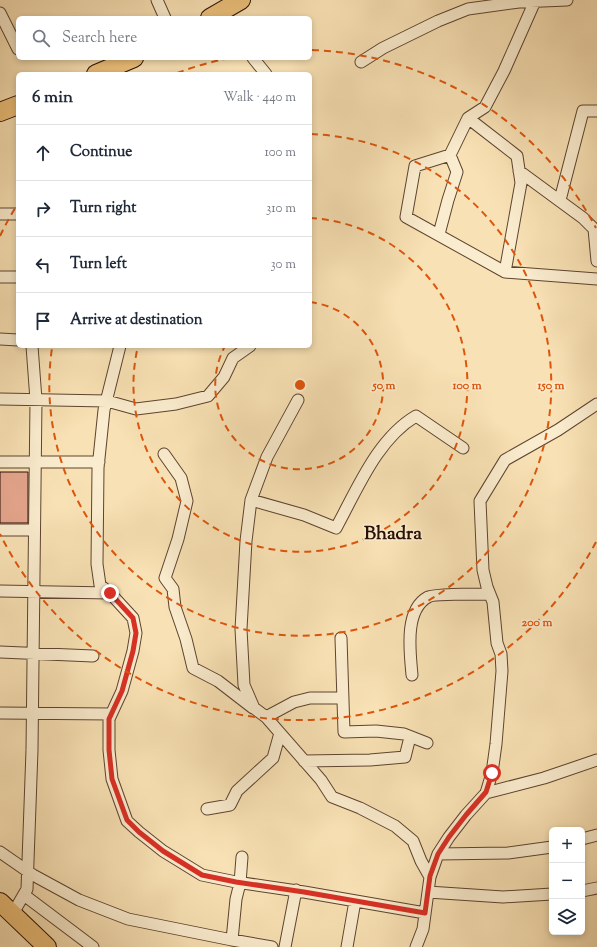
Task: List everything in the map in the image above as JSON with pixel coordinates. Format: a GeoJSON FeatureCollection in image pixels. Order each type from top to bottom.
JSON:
{"type":"FeatureCollection","features":[{"type":"Feature","properties":{"kind":"main road"},"geometry":{"type":"LineString","coordinates":[[215,16],[241,0]]}},
{"type":"Feature","properties":{"kind":"main road"},"geometry":{"type":"LineString","coordinates":[[101,72],[129,60]]}},
{"type":"Feature","properties":{"kind":"main road"},"geometry":{"type":"LineString","coordinates":[[0,112],[16,106]]}},
{"type":"Feature","properties":{"kind":"main road"},"geometry":{"type":"LineString","coordinates":[[6,909],[47,947]]}},
{"type":"Feature","properties":{"kind":"street"},"geometry":{"type":"LineString","coordinates":[[157,0],[164,16]]}},
{"type":"Feature","properties":{"kind":"street"},"geometry":{"type":"LineString","coordinates":[[361,62],[383,48],[444,18],[468,9],[519,1],[535,2],[567,0]]}},
{"type":"Feature","properties":{"kind":"street"},"geometry":{"type":"LineString","coordinates":[[535,2],[504,71],[485,108],[468,118],[450,155],[415,166],[406,217],[505,272],[597,279]]}},
{"type":"Feature","properties":{"kind":"street"},"geometry":{"type":"LineString","coordinates":[[0,13],[16,44]]}},
{"type":"Feature","properties":{"kind":"street"},"geometry":{"type":"LineString","coordinates":[[255,60],[264,72]]}},
{"type":"Feature","properties":{"kind":"street"},"geometry":{"type":"LineString","coordinates":[[560,200],[583,111],[597,111]]}},
{"type":"Feature","properties":{"kind":"street"},"geometry":{"type":"LineString","coordinates":[[468,118],[517,156],[521,183],[505,272]]}},
{"type":"Feature","properties":{"kind":"street"},"geometry":{"type":"LineString","coordinates":[[439,234],[457,172],[450,155]]}},
{"type":"Feature","properties":{"kind":"street"},"geometry":{"type":"LineString","coordinates":[[519,171],[583,218],[594,230],[597,261]]}},
{"type":"Feature","properties":{"kind":"street"},"geometry":{"type":"LineString","coordinates":[[0,214],[16,214]]}},
{"type":"Feature","properties":{"kind":"street"},"geometry":{"type":"LineString","coordinates":[[0,277],[16,278]]}},
{"type":"Feature","properties":{"kind":"street"},"geometry":{"type":"LineString","coordinates":[[0,339],[16,340]]}},
{"type":"Feature","properties":{"kind":"street"},"geometry":{"type":"LineString","coordinates":[[6,909],[24,895],[27,889],[28,871],[33,713],[36,400],[32,348]]}},
{"type":"Feature","properties":{"kind":"street"},"geometry":{"type":"LineString","coordinates":[[119,348],[106,401],[99,462],[97,564],[100,585],[110,593],[133,618],[136,633],[133,651],[122,691],[109,719],[112,779],[127,820],[139,832],[163,851],[202,875],[240,883],[296,890],[425,913]]}},
{"type":"Feature","properties":{"kind":"street"},"geometry":{"type":"LineString","coordinates":[[0,399],[106,401],[136,409],[176,404],[208,396],[224,377],[233,358],[247,348]]}},
{"type":"Feature","properties":{"kind":"street"},"geometry":{"type":"LineString","coordinates":[[254,708],[244,685],[241,629],[246,541],[251,500],[267,457],[298,400]]}},
{"type":"Feature","properties":{"kind":"street"},"geometry":{"type":"LineString","coordinates":[[416,947],[423,929],[430,876],[438,854],[466,815],[486,792],[492,773],[502,671],[501,654],[497,643],[493,602],[489,594],[483,570],[480,502],[490,482],[505,460],[558,430],[597,404]]}},
{"type":"Feature","properties":{"kind":"street"},"geometry":{"type":"LineString","coordinates":[[251,500],[304,515],[336,528],[378,451],[406,422],[416,416],[463,448]]}},
{"type":"Feature","properties":{"kind":"street"},"geometry":{"type":"LineString","coordinates":[[164,454],[181,478],[187,501],[178,538],[165,578],[173,589],[175,607],[186,639],[193,668],[218,681],[266,717],[321,780],[332,797],[360,808],[395,826],[414,841],[421,861],[430,876]]}},
{"type":"Feature","properties":{"kind":"street"},"geometry":{"type":"LineString","coordinates":[[0,462],[99,462]]}},
{"type":"Feature","properties":{"kind":"street"},"geometry":{"type":"LineString","coordinates":[[0,530],[34,530]]}},
{"type":"Feature","properties":{"kind":"street"},"geometry":{"type":"LineString","coordinates":[[0,591],[110,593]]}},
{"type":"Feature","properties":{"kind":"street"},"geometry":{"type":"LineString","coordinates":[[412,675],[410,641],[412,618],[418,606],[428,596],[489,594]]}},
{"type":"Feature","properties":{"kind":"street"},"geometry":{"type":"LineString","coordinates":[[341,638],[344,732],[376,731],[404,734],[427,743]]}},
{"type":"Feature","properties":{"kind":"street"},"geometry":{"type":"LineString","coordinates":[[0,652],[93,656]]}},
{"type":"Feature","properties":{"kind":"street"},"geometry":{"type":"LineString","coordinates":[[266,717],[294,702],[310,698],[343,698]]}},
{"type":"Feature","properties":{"kind":"street"},"geometry":{"type":"LineString","coordinates":[[0,713],[111,714]]}},
{"type":"Feature","properties":{"kind":"street"},"geometry":{"type":"LineString","coordinates":[[206,809],[230,805],[237,791],[273,758],[280,733]]}},
{"type":"Feature","properties":{"kind":"street"},"geometry":{"type":"LineString","coordinates":[[304,761],[370,760],[404,757],[410,736]]}},
{"type":"Feature","properties":{"kind":"street"},"geometry":{"type":"LineString","coordinates":[[486,792],[544,778],[597,760]]}},
{"type":"Feature","properties":{"kind":"street"},"geometry":{"type":"LineString","coordinates":[[585,838],[597,835]]}},
{"type":"Feature","properties":{"kind":"street"},"geometry":{"type":"LineString","coordinates":[[438,854],[508,853],[549,847]]}},
{"type":"Feature","properties":{"kind":"street"},"geometry":{"type":"LineString","coordinates":[[0,852],[33,875],[79,900],[128,919],[272,947]]}},
{"type":"Feature","properties":{"kind":"street"},"geometry":{"type":"LineString","coordinates":[[232,940],[242,857]]}},
{"type":"Feature","properties":{"kind":"street"},"geometry":{"type":"LineString","coordinates":[[585,890],[597,888]]}},
{"type":"Feature","properties":{"kind":"street"},"geometry":{"type":"LineString","coordinates":[[285,947],[296,890]]}},
{"type":"Feature","properties":{"kind":"street"},"geometry":{"type":"LineString","coordinates":[[428,892],[503,896],[549,894]]}},
{"type":"Feature","properties":{"kind":"street"},"geometry":{"type":"LineString","coordinates":[[24,895],[93,947]]}},
{"type":"Feature","properties":{"kind":"street"},"geometry":{"type":"LineString","coordinates":[[347,947],[356,901]]}},
{"type":"Feature","properties":{"kind":"building"},"geometry":{"type":"Polygon","coordinates":[[[0,472],[28,472],[28,523],[0,523],[0,472]]]}},
{"type":"Feature","properties":{"kind":"district","name":"Bhadra"},"geometry":{"type":"Point","coordinates":[393,534]}},
{"type":"Feature","properties":{"kind":"route"},"geometry":{"type":"LineString","coordinates":[[110,593],[133,618],[136,633],[133,651],[122,691],[109,719],[109,750],[112,779],[127,820],[139,832],[163,851],[202,875],[425,913],[430,876],[438,854],[466,815],[486,792],[492,773]]}}]}
